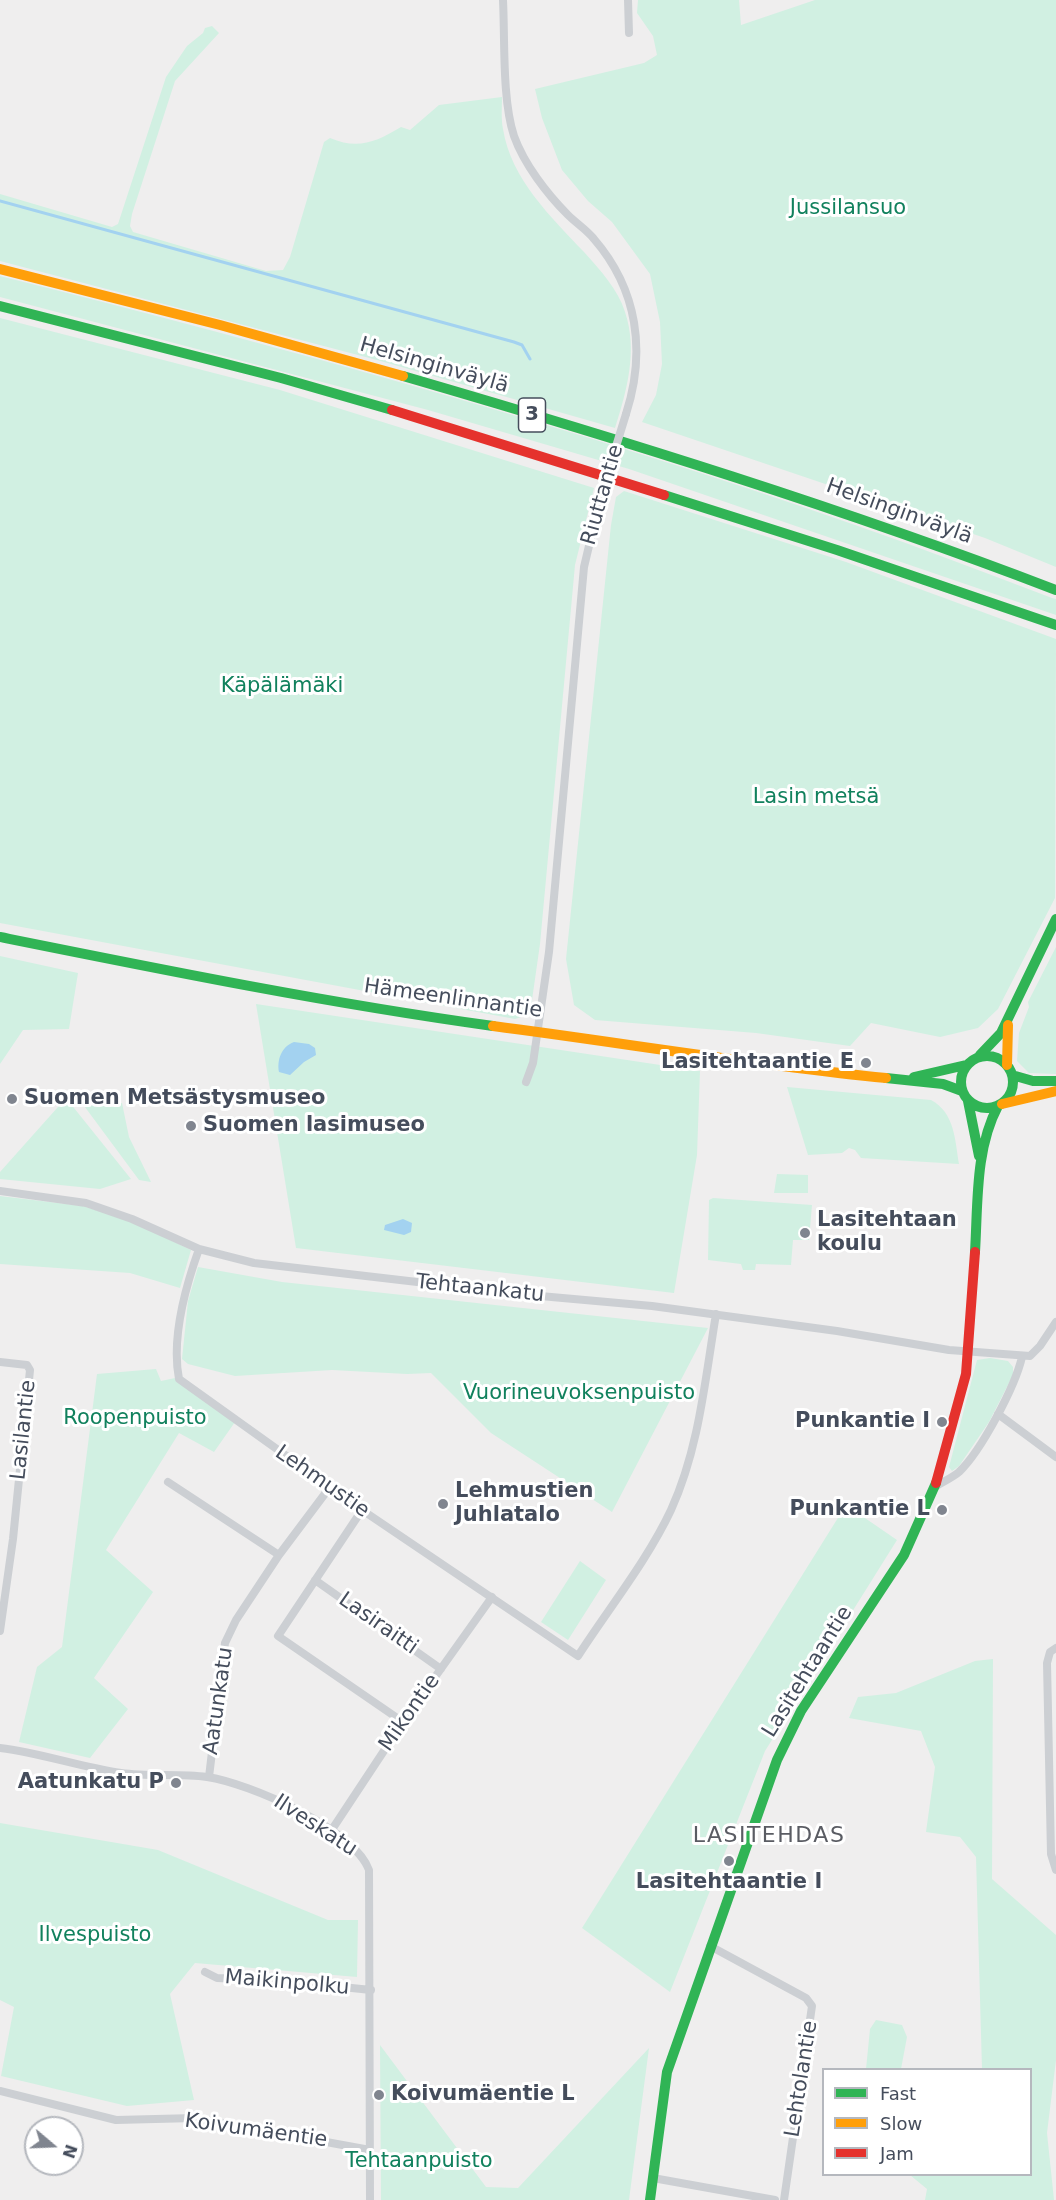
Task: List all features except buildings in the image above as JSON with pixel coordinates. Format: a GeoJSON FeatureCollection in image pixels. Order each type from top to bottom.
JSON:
{"type":"FeatureCollection","features":[{"type":"Feature","properties":{"kind":"main road","name":"Helsinginväylä"},"geometry":{"type":"LineString","coordinates":[[0,269],[131,302],[459,392],[842,512],[1056,590]]}},
{"type":"Feature","properties":{"kind":"main road","name":"3"},"geometry":{"type":"LineString","coordinates":[[0,306],[281,378],[445,426],[837,550],[1056,626]]}},
{"type":"Feature","properties":{"kind":"main road"},"geometry":{"type":"LineString","coordinates":[[1056,919],[1017,994],[1008,1022],[996,1043],[966,1065],[961,1075],[965,1096],[982,1108],[1056,1091]]}},
{"type":"Feature","properties":{"kind":"main road","name":"Hämeenlinnantie"},"geometry":{"type":"LineString","coordinates":[[0,937],[276,992],[391,1011],[788,1069],[943,1084],[965,1096]]}},
{"type":"Feature","properties":{"kind":"main road"},"geometry":{"type":"LineString","coordinates":[[1000,1105],[1011,1093],[1008,1022]]}},
{"type":"Feature","properties":{"kind":"main road"},"geometry":{"type":"LineString","coordinates":[[978,1057],[993,1056],[1010,1070],[1033,1081],[1056,1081]]}},
{"type":"Feature","properties":{"kind":"main road","name":"Hämeenlinnantie"},"geometry":{"type":"LineString","coordinates":[[903,1079],[966,1065]]}},
{"type":"Feature","properties":{"kind":"main road","name":"Lasitehtaantie"},"geometry":{"type":"LineString","coordinates":[[965,1096],[981,1166]]}},
{"type":"Feature","properties":{"kind":"main road","name":"Lasitehtaantie"},"geometry":{"type":"LineString","coordinates":[[650,2200],[667,2072],[787,1735],[904,1555],[935,1487],[958,1409],[969,1351],[981,1166],[987,1126],[1000,1105]]}},
{"type":"Feature","properties":{"kind":"street","name":"Riuttantie"},"geometry":{"type":"LineString","coordinates":[[503,0],[508,100],[514,136],[546,189],[610,259],[632,308],[638,356],[632,396],[601,495],[584,567],[549,952],[533,1062],[526,1082]]}},
{"type":"Feature","properties":{"kind":"street"},"geometry":{"type":"LineString","coordinates":[[627,0],[629,33]]}},
{"type":"Feature","properties":{"kind":"street","name":"Tehtaankatu"},"geometry":{"type":"LineString","coordinates":[[0,1191],[86,1203],[132,1219],[199,1249],[254,1263],[716,1314],[1022,1357]]}},
{"type":"Feature","properties":{"kind":"street","name":"Lehmustie"},"geometry":{"type":"LineString","coordinates":[[199,1249],[189,1279],[180,1323],[176,1364],[180,1379],[362,1510],[578,1656],[672,1509],[685,1475],[701,1405],[716,1314]]}},
{"type":"Feature","properties":{"kind":"street"},"geometry":{"type":"LineString","coordinates":[[935,1487],[962,1468],[998,1414],[1013,1386],[1022,1357],[1034,1353],[1056,1322]]}},
{"type":"Feature","properties":{"kind":"street","name":"Lasilantie"},"geometry":{"type":"LineString","coordinates":[[0,1362],[27,1365],[30,1370],[13,1539],[0,1631]]}},
{"type":"Feature","properties":{"kind":"street"},"geometry":{"type":"LineString","coordinates":[[998,1414],[1056,1457]]}},
{"type":"Feature","properties":{"kind":"street"},"geometry":{"type":"LineString","coordinates":[[168,1482],[279,1555]]}},
{"type":"Feature","properties":{"kind":"street","name":"Aatunkatu"},"geometry":{"type":"LineString","coordinates":[[208,1778],[225,1643],[239,1615],[279,1555],[330,1487]]}},
{"type":"Feature","properties":{"kind":"street"},"geometry":{"type":"LineString","coordinates":[[362,1510],[278,1636],[403,1722]]}},
{"type":"Feature","properties":{"kind":"street","name":"Lasiraitti"},"geometry":{"type":"LineString","coordinates":[[315,1580],[441,1669]]}},
{"type":"Feature","properties":{"kind":"street","name":"Mikontie"},"geometry":{"type":"LineString","coordinates":[[331,1832],[403,1722],[492,1597]]}},
{"type":"Feature","properties":{"kind":"street"},"geometry":{"type":"LineString","coordinates":[[1056,1648],[1050,1652],[1047,1664],[1051,1854],[1056,1870]]}},
{"type":"Feature","properties":{"kind":"street","name":"Ilveskatu"},"geometry":{"type":"LineString","coordinates":[[0,1748],[122,1773],[208,1778],[249,1788],[272,1798],[331,1832],[361,1854],[369,1870],[370,2200]]}},
{"type":"Feature","properties":{"kind":"street","name":"Lehtolantie"},"geometry":{"type":"LineString","coordinates":[[710,1946],[806,1998],[813,2006],[784,2200]]}},
{"type":"Feature","properties":{"kind":"street","name":"Maikinpolku"},"geometry":{"type":"LineString","coordinates":[[205,1972],[217,1978],[294,1982],[370,1990]]}},
{"type":"Feature","properties":{"kind":"street","name":"Koivumäentie"},"geometry":{"type":"LineString","coordinates":[[0,2091],[116,2120],[195,2118],[370,2150]]}},
{"type":"Feature","properties":{"kind":"street"},"geometry":{"type":"LineString","coordinates":[[653,2178],[775,2200]]}},
{"type":"Feature","properties":{"kind":"green space","name":"Jussilansuo"},"geometry":{"type":"Polygon","coordinates":[[[638,0],[739,0],[741,25],[815,0],[1056,0],[1056,567],[985,538],[642,422],[656,395],[662,364],[660,322],[650,274],[612,222],[588,201],[562,170],[542,118],[535,89],[644,63],[657,55],[653,36],[637,13],[638,0]]]}},
{"type":"Feature","properties":{"kind":"green space"},"geometry":{"type":"Polygon","coordinates":[[[212,26],[219,33],[175,81],[132,214],[130,226],[133,232],[266,271],[283,270],[290,257],[324,142],[330,138],[340,142],[367,143],[401,127],[410,130],[439,105],[502,97],[502,125],[507,147],[523,181],[546,211],[608,280],[625,312],[629,326],[631,356],[627,385],[615,428],[377,360],[0,261],[0,194],[112,227],[118,224],[166,77],[187,46],[203,33],[205,28],[212,26]]]}},
{"type":"Feature","properties":{"kind":"green space"},"geometry":{"type":"Polygon","coordinates":[[[0,276],[430,391],[750,489],[1056,599],[1056,615],[629,469],[428,410],[0,297],[0,276]]]}},
{"type":"Feature","properties":{"kind":"green space","name":"Käpälämäki"},"geometry":{"type":"Polygon","coordinates":[[[0,318],[280,390],[594,488],[575,565],[540,944],[530,1014],[515,1019],[0,923],[0,318]]]}},
{"type":"Feature","properties":{"kind":"green space","name":"Lasin metsä"},"geometry":{"type":"Polygon","coordinates":[[[624,491],[846,562],[1056,639],[1055,898],[998,1009],[978,1028],[940,1037],[871,1023],[850,1046],[756,1033],[595,1020],[574,1005],[566,959],[611,525],[616,497],[624,491]]]}},
{"type":"Feature","properties":{"kind":"green space"},"geometry":{"type":"Polygon","coordinates":[[[1056,947],[1056,1074],[1029,1073],[1017,1061],[1019,1033],[1029,1007],[1028,1002],[1056,947]]]}},
{"type":"Feature","properties":{"kind":"green space"},"geometry":{"type":"Polygon","coordinates":[[[0,956],[78,973],[69,1029],[23,1030],[0,1064],[0,956]]]}},
{"type":"Feature","properties":{"kind":"green space"},"geometry":{"type":"Polygon","coordinates":[[[256,1004],[700,1071],[697,1155],[674,1293],[296,1248],[256,1004]]]}},
{"type":"Feature","properties":{"kind":"green space"},"geometry":{"type":"Polygon","coordinates":[[[787,1087],[931,1100],[939,1105],[949,1120],[955,1137],[959,1164],[861,1158],[855,1150],[849,1148],[842,1153],[808,1155],[787,1087]]]}},
{"type":"Feature","properties":{"kind":"green space"},"geometry":{"type":"Polygon","coordinates":[[[66,1098],[131,1179],[100,1189],[0,1179],[0,1172],[66,1098]]]}},
{"type":"Feature","properties":{"kind":"green space"},"geometry":{"type":"Polygon","coordinates":[[[79,1099],[122,1103],[129,1137],[151,1182],[139,1180],[79,1099]]]}},
{"type":"Feature","properties":{"kind":"green space"},"geometry":{"type":"Polygon","coordinates":[[[777,1174],[808,1175],[808,1193],[774,1193],[777,1174]]]}},
{"type":"Feature","properties":{"kind":"green space"},"geometry":{"type":"Polygon","coordinates":[[[0,1196],[83,1206],[131,1221],[191,1250],[180,1288],[130,1273],[0,1264],[0,1196]]]}},
{"type":"Feature","properties":{"kind":"green space"},"geometry":{"type":"Polygon","coordinates":[[[713,1198],[812,1205],[809,1240],[793,1240],[791,1265],[756,1264],[755,1270],[743,1270],[741,1264],[708,1260],[709,1200],[713,1198]]]}},
{"type":"Feature","properties":{"kind":"green space","name":"Vuorineuvoksenpuisto"},"geometry":{"type":"Polygon","coordinates":[[[198,1267],[282,1282],[708,1328],[612,1512],[491,1433],[431,1373],[332,1370],[235,1376],[188,1364],[182,1359],[188,1301],[198,1267]]]}},
{"type":"Feature","properties":{"kind":"green space"},"geometry":{"type":"Polygon","coordinates":[[[990,1358],[1008,1361],[1013,1367],[1013,1375],[989,1422],[959,1466],[952,1471],[949,1467],[977,1360],[990,1358]]]}},
{"type":"Feature","properties":{"kind":"green space","name":"Roopenpuisto"},"geometry":{"type":"Polygon","coordinates":[[[156,1369],[161,1381],[175,1378],[235,1422],[214,1452],[179,1433],[106,1550],[153,1592],[94,1678],[128,1709],[90,1758],[19,1742],[37,1667],[62,1647],[97,1374],[156,1369]]]}},
{"type":"Feature","properties":{"kind":"green space"},"geometry":{"type":"Polygon","coordinates":[[[846,1505],[897,1540],[765,1751],[670,1992],[582,1928],[846,1505]]]}},
{"type":"Feature","properties":{"kind":"green space"},"geometry":{"type":"Polygon","coordinates":[[[580,1561],[606,1580],[568,1640],[541,1622],[580,1561]]]}},
{"type":"Feature","properties":{"kind":"green space"},"geometry":{"type":"Polygon","coordinates":[[[993,1659],[992,1879],[1056,1935],[1056,2060],[1047,2133],[1054,2200],[925,2200],[927,2189],[911,2176],[1032,2176],[1032,2068],[982,2068],[976,1857],[960,1837],[926,1832],[935,1767],[921,1731],[849,1718],[858,1697],[896,1693],[975,1661],[993,1659]]]}},
{"type":"Feature","properties":{"kind":"green space","name":"Ilvespuisto"},"geometry":{"type":"Polygon","coordinates":[[[0,1823],[158,1850],[328,1920],[358,1920],[357,1977],[195,1963],[170,1994],[194,2100],[127,2106],[1,2076],[14,2007],[0,2000],[0,1823]]]}},
{"type":"Feature","properties":{"kind":"green space"},"geometry":{"type":"Polygon","coordinates":[[[876,2020],[902,2025],[907,2037],[901,2068],[866,2068],[870,2029],[876,2020]]]}},
{"type":"Feature","properties":{"kind":"green space","name":"Tehtaanpuisto"},"geometry":{"type":"Polygon","coordinates":[[[380,2045],[486,2187],[518,2188],[649,2048],[629,2200],[381,2200],[380,2045]]]}},
{"type":"Feature","properties":{"kind":"water"},"geometry":{"type":"Polygon","coordinates":[[[294,1042],[309,1044],[315,1048],[316,1055],[290,1075],[279,1072],[281,1054],[294,1042]]]}},
{"type":"Feature","properties":{"kind":"water"},"geometry":{"type":"Polygon","coordinates":[[[403,1219],[412,1223],[411,1232],[404,1235],[384,1230],[385,1225],[403,1219]]]}},
{"type":"Feature","properties":{"kind":"waterway"},"geometry":{"type":"LineString","coordinates":[[0,201],[514,342],[522,345],[530,359]]}},
{"type":"Feature","properties":{"kind":"traffic: fast"},"geometry":{"type":"LineString","coordinates":[[0,306],[281,378],[392,410]]}},
{"type":"Feature","properties":{"kind":"traffic: fast"},"geometry":{"type":"LineString","coordinates":[[403,376],[732,476],[895,531],[1056,590]]}},
{"type":"Feature","properties":{"kind":"traffic: fast"},"geometry":{"type":"LineString","coordinates":[[664,495],[837,550],[1056,625]]}},
{"type":"Feature","properties":{"kind":"traffic: fast"},"geometry":{"type":"LineString","coordinates":[[980,1055],[1001,1033],[1056,919]]}},
{"type":"Feature","properties":{"kind":"traffic: fast"},"geometry":{"type":"LineString","coordinates":[[0,937],[184,974],[493,1026]]}},
{"type":"Feature","properties":{"kind":"traffic: fast"},"geometry":{"type":"LineString","coordinates":[[982,1056],[992,1056],[1006,1063],[1013,1082],[1006,1101],[992,1108],[982,1108],[972,1104],[965,1097],[961,1087],[961,1077],[965,1067],[972,1060],[982,1056]]}},
{"type":"Feature","properties":{"kind":"traffic: fast"},"geometry":{"type":"LineString","coordinates":[[914,1077],[966,1065]]}},
{"type":"Feature","properties":{"kind":"traffic: fast"},"geometry":{"type":"LineString","coordinates":[[1012,1075],[1033,1081],[1056,1081]]}},
{"type":"Feature","properties":{"kind":"traffic: fast"},"geometry":{"type":"LineString","coordinates":[[886,1078],[943,1084],[962,1091]]}},
{"type":"Feature","properties":{"kind":"traffic: fast"},"geometry":{"type":"LineString","coordinates":[[968,1101],[979,1156]]}},
{"type":"Feature","properties":{"kind":"traffic: fast"},"geometry":{"type":"LineString","coordinates":[[975,1252],[981,1158],[998,1106]]}},
{"type":"Feature","properties":{"kind":"traffic: fast"},"geometry":{"type":"LineString","coordinates":[[650,2200],[667,2072],[777,1760],[801,1711],[904,1555],[936,1483]]}},
{"type":"Feature","properties":{"kind":"traffic: slow"},"geometry":{"type":"LineString","coordinates":[[0,269],[220,325],[403,376]]}},
{"type":"Feature","properties":{"kind":"traffic: slow"},"geometry":{"type":"LineString","coordinates":[[1007,1065],[1008,1025]]}},
{"type":"Feature","properties":{"kind":"traffic: slow"},"geometry":{"type":"LineString","coordinates":[[493,1026],[886,1078]]}},
{"type":"Feature","properties":{"kind":"traffic: slow"},"geometry":{"type":"LineString","coordinates":[[1002,1104],[1056,1091]]}},
{"type":"Feature","properties":{"kind":"traffic: jam"},"geometry":{"type":"LineString","coordinates":[[392,410],[664,495]]}},
{"type":"Feature","properties":{"kind":"traffic: jam"},"geometry":{"type":"LineString","coordinates":[[936,1483],[966,1374],[975,1252]]}},
{"type":"Feature","properties":{"kind":"place","name":"Lasitehtaantie E"},"geometry":{"type":"Point","coordinates":[866,1063]}},
{"type":"Feature","properties":{"kind":"place","name":"Suomen Metsästysmuseo"},"geometry":{"type":"Point","coordinates":[12,1099]}},
{"type":"Feature","properties":{"kind":"place","name":"Suomen lasimuseo"},"geometry":{"type":"Point","coordinates":[191,1126]}},
{"type":"Feature","properties":{"kind":"place","name":"Lasitehtaan koulu"},"geometry":{"type":"Point","coordinates":[805,1233]}},
{"type":"Feature","properties":{"kind":"place","name":"Punkantie I"},"geometry":{"type":"Point","coordinates":[942,1422]}},
{"type":"Feature","properties":{"kind":"place","name":"Lehmustien Juhlatalo"},"geometry":{"type":"Point","coordinates":[443,1504]}},
{"type":"Feature","properties":{"kind":"place","name":"Punkantie L"},"geometry":{"type":"Point","coordinates":[942,1510]}},
{"type":"Feature","properties":{"kind":"place","name":"Aatunkatu P"},"geometry":{"type":"Point","coordinates":[176,1783]}},
{"type":"Feature","properties":{"kind":"place","name":"Lasitehtaantie I"},"geometry":{"type":"Point","coordinates":[729,1861]}},
{"type":"Feature","properties":{"kind":"place","name":"Koivumäentie L"},"geometry":{"type":"Point","coordinates":[379,2095]}},
{"type":"Feature","properties":{"kind":"district","name":"LASITEHDAS"},"geometry":{"type":"Point","coordinates":[769,1836]}}]}
